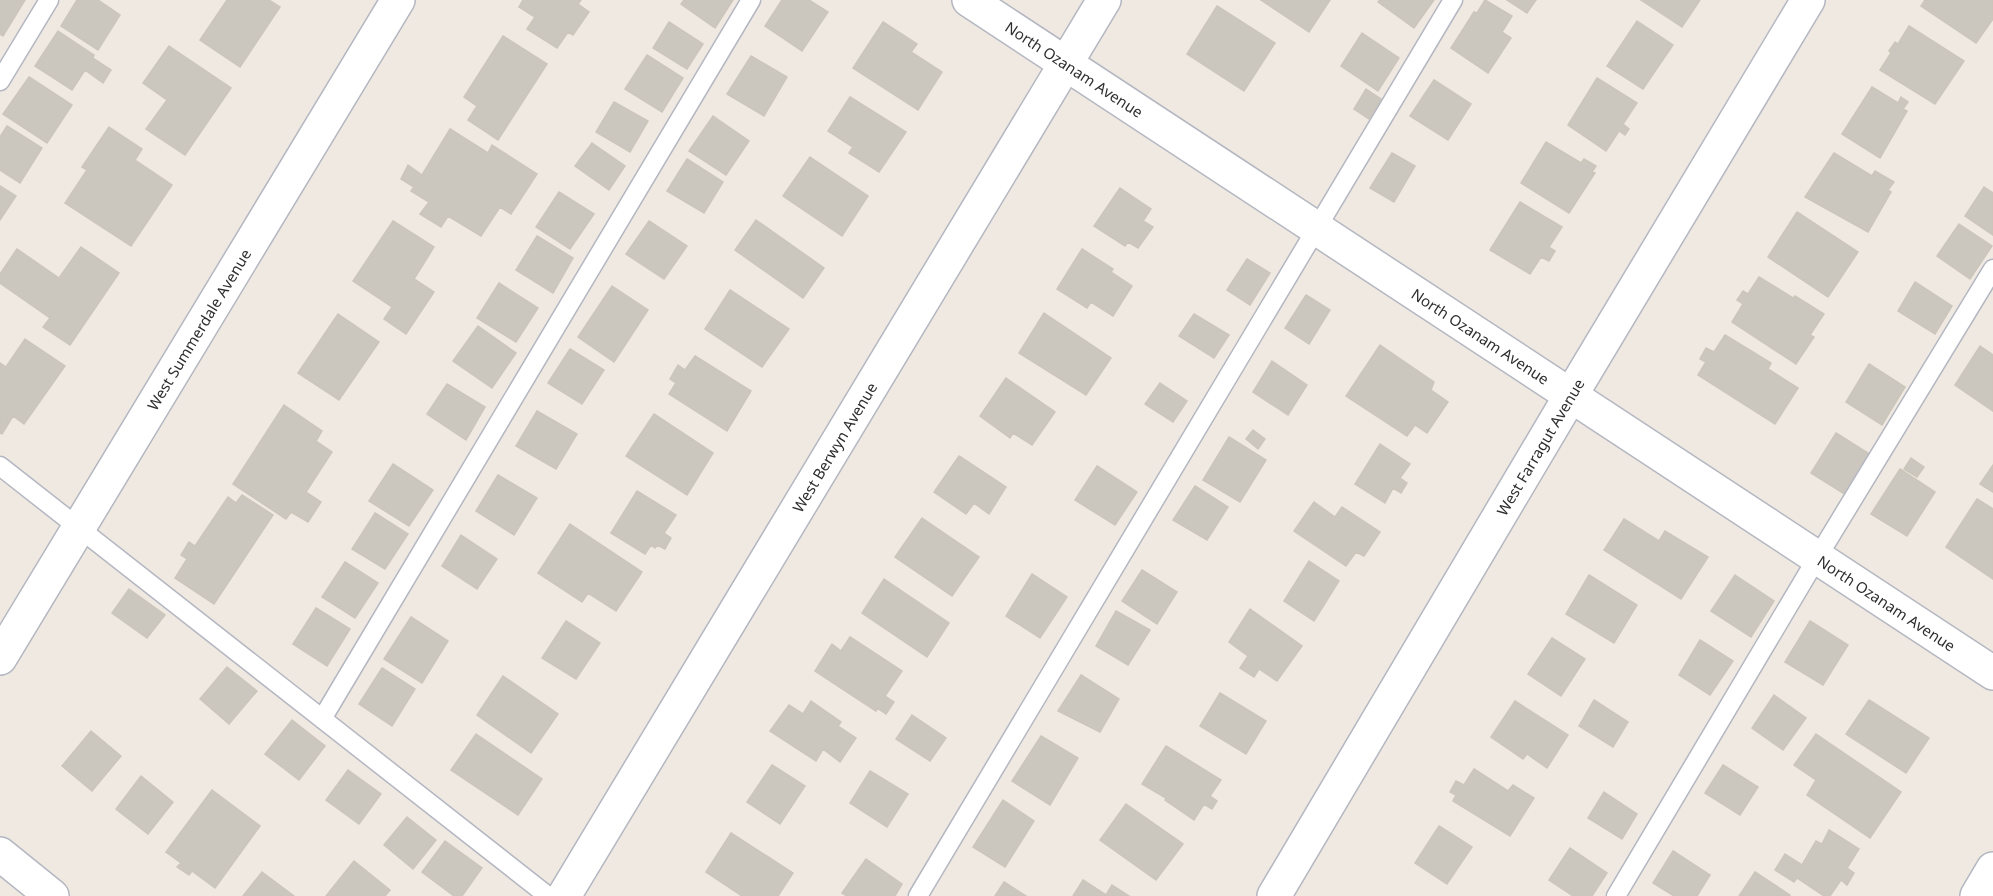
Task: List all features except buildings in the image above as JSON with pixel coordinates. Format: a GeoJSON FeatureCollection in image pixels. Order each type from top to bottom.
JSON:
{"type":"FeatureCollection","features":[{"type":"Feature","properties":{"kind":"street","name":"West Summerdale Avenue"},"geometry":{"type":"LineString","coordinates":[[0,658],[398,0]]}},
{"type":"Feature","properties":{"kind":"street","name":"North Ozanam Avenue"},"geometry":{"type":"LineString","coordinates":[[969,0],[1993,673]]}},
{"type":"Feature","properties":{"kind":"street","name":"West Berwyn Avenue"},"geometry":{"type":"LineString","coordinates":[[564,896],[1104,0]]}},
{"type":"Feature","properties":{"kind":"street","name":"West Farragut Avenue"},"geometry":{"type":"LineString","coordinates":[[1274,896],[1808,0]]}},
{"type":"Feature","properties":{"kind":"street"},"geometry":{"type":"LineString","coordinates":[[0,854],[52,896]]}},
{"type":"Feature","properties":{"kind":"street"},"geometry":{"type":"LineString","coordinates":[[1977,896],[1993,869]]}},
{"type":"Feature","properties":{"kind":"lane"},"geometry":{"type":"LineString","coordinates":[[0,81],[49,0]]}},
{"type":"Feature","properties":{"kind":"lane"},"geometry":{"type":"LineString","coordinates":[[322,720],[751,0]]}},
{"type":"Feature","properties":{"kind":"lane"},"geometry":{"type":"LineString","coordinates":[[918,896],[1453,0]]}},
{"type":"Feature","properties":{"kind":"lane"},"geometry":{"type":"LineString","coordinates":[[1616,896],[1817,558],[1993,269]]}},
{"type":"Feature","properties":{"kind":"lane"},"geometry":{"type":"LineString","coordinates":[[0,466],[548,896]]}}]}
